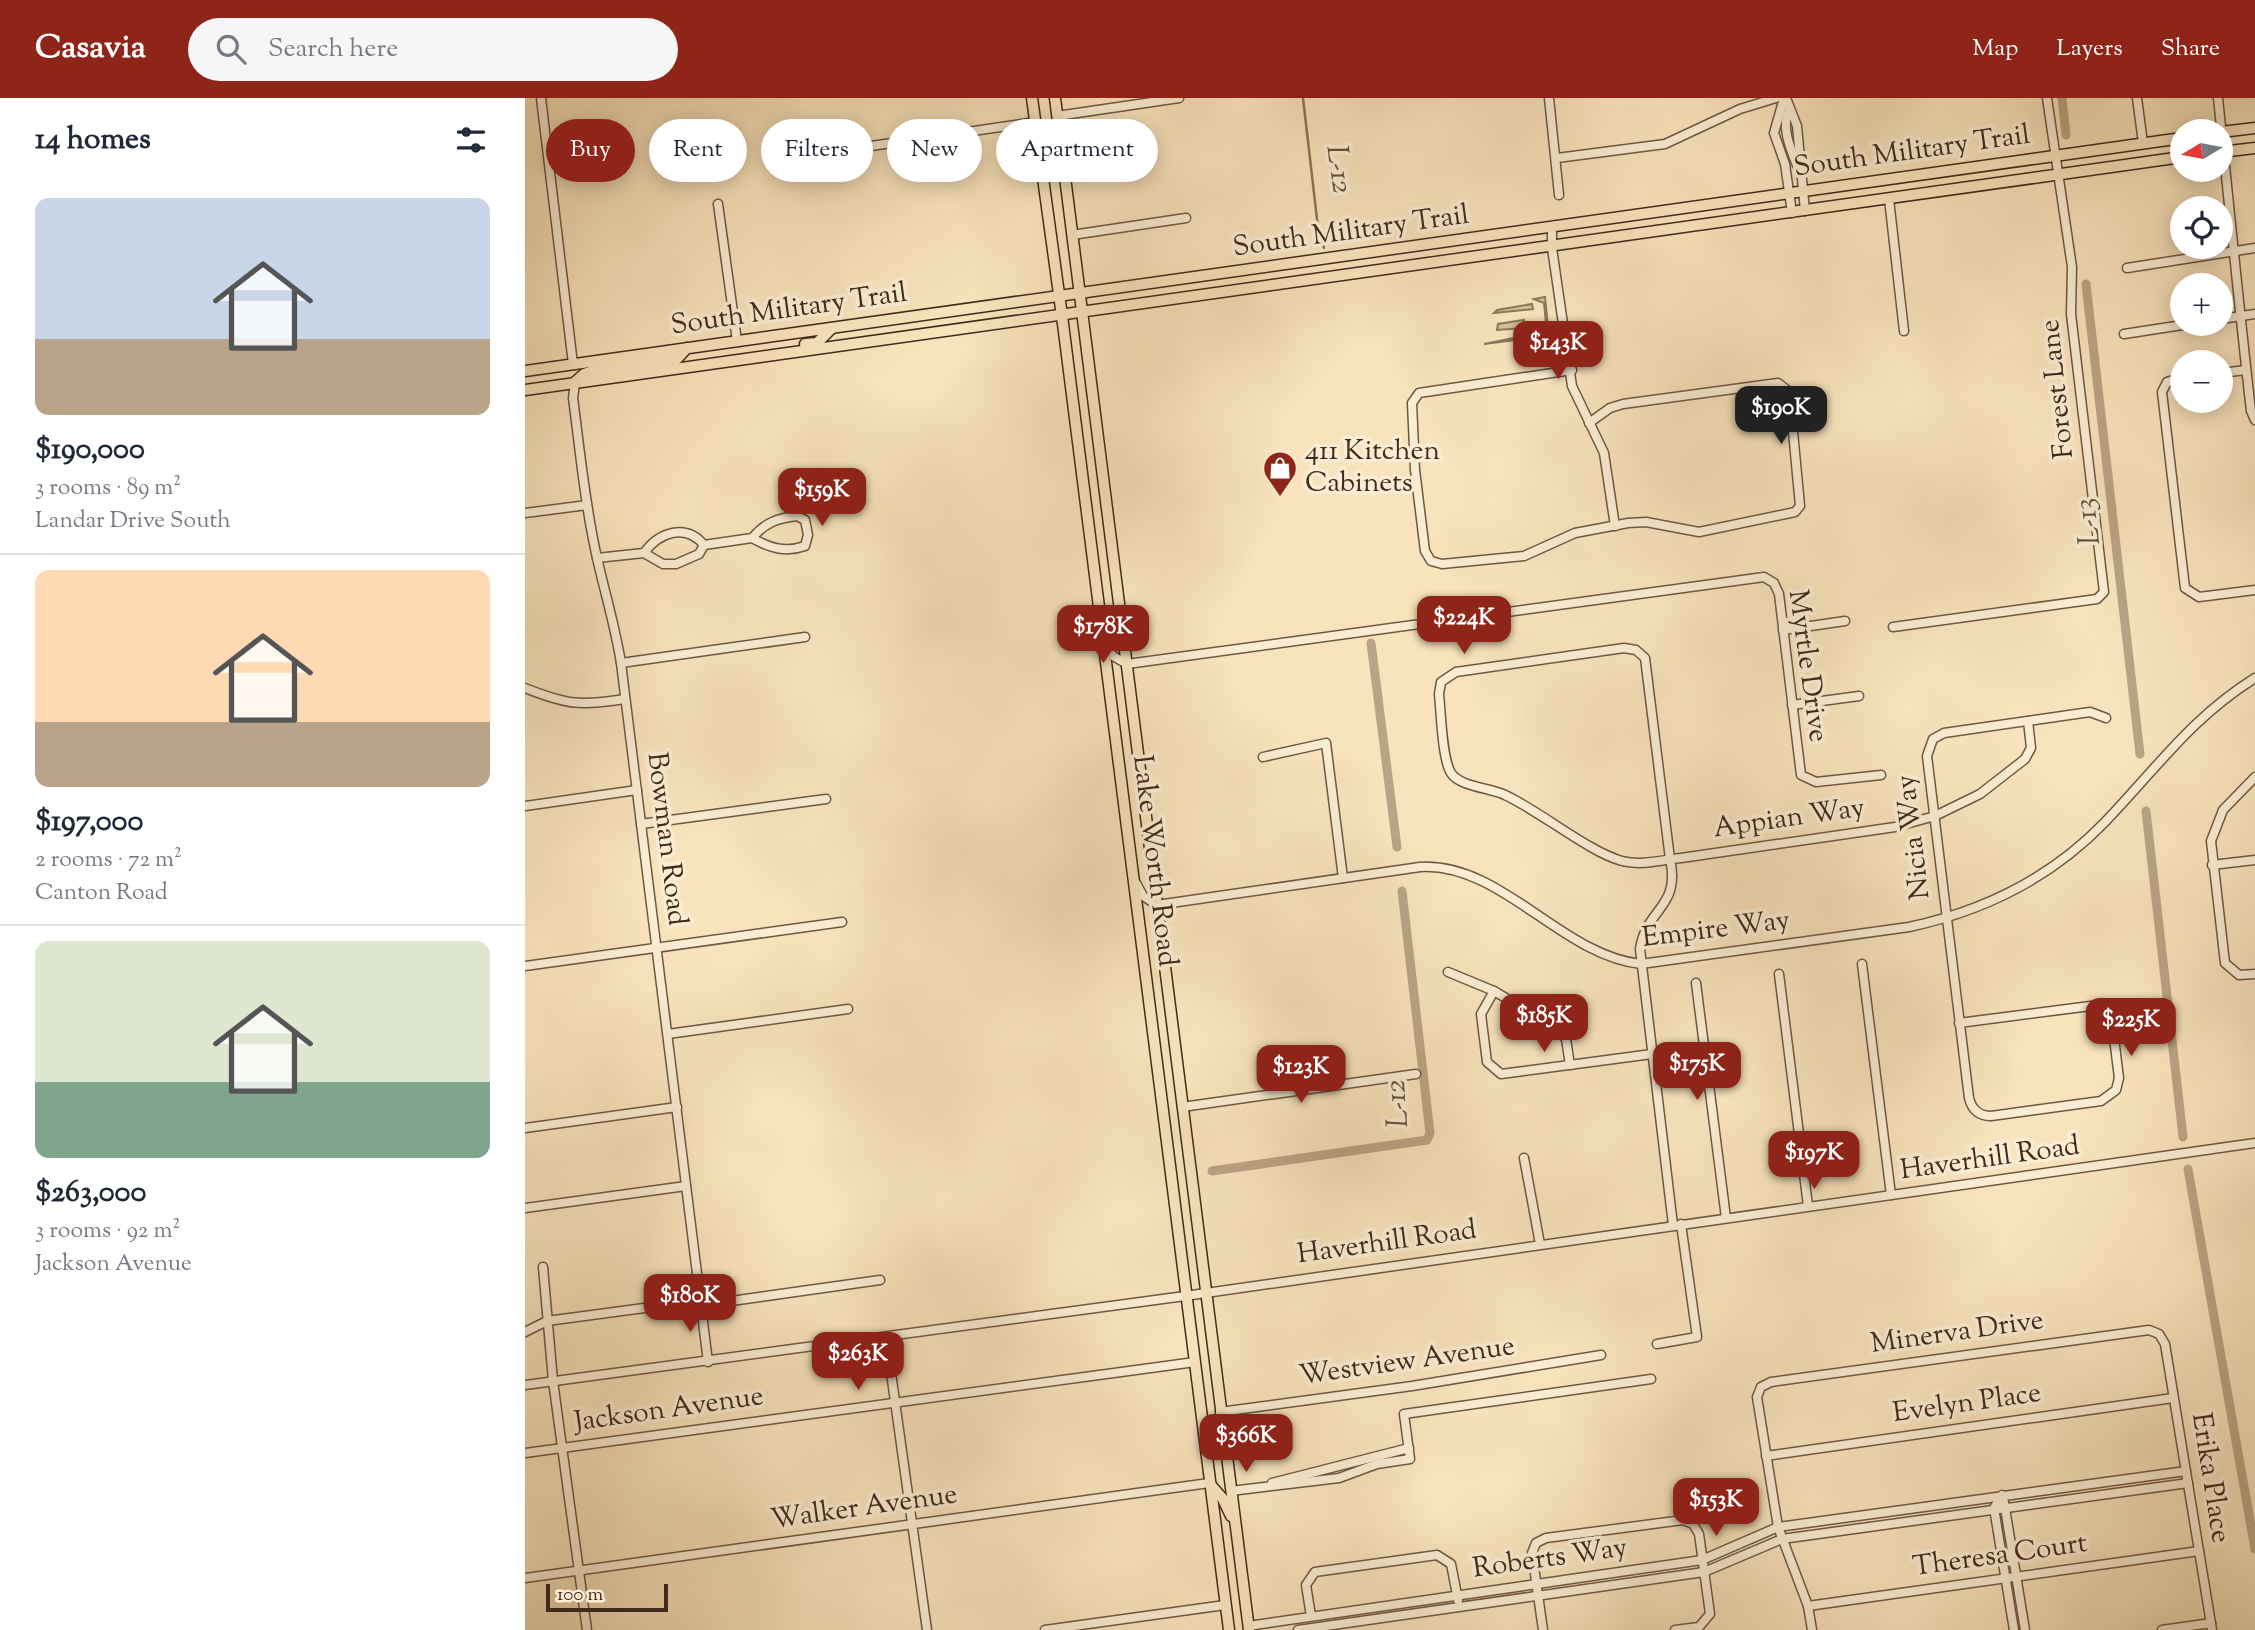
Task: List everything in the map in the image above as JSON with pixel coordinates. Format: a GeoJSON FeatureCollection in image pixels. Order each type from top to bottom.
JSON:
{"type":"FeatureCollection","features":[{"type":"Feature","properties":{"kind":"main road","name":"Lake Worth Road"},"geometry":{"type":"LineString","coordinates":[[1032,98],[1035,119]]}},
{"type":"Feature","properties":{"kind":"main road","name":"Lake Worth Road"},"geometry":{"type":"LineString","coordinates":[[1055,98],[1204,1293],[1249,1628]]}},
{"type":"Feature","properties":{"kind":"main road"},"geometry":{"type":"LineString","coordinates":[[2233,131],[2255,128]]}},
{"type":"Feature","properties":{"kind":"main road","name":"South Military Trail"},"geometry":{"type":"LineString","coordinates":[[525,371],[2170,140]]}},
{"type":"Feature","properties":{"kind":"main road"},"geometry":{"type":"LineString","coordinates":[[2233,151],[2255,148]]}},
{"type":"Feature","properties":{"kind":"main road","name":"South Military Trail"},"geometry":{"type":"LineString","coordinates":[[525,387],[575,383],[1062,316],[2170,159]]}},
{"type":"Feature","properties":{"kind":"main road","name":"Lake Worth Road"},"geometry":{"type":"LineString","coordinates":[[1043,182],[1229,1630]]}},
{"type":"Feature","properties":{"kind":"main road"},"geometry":{"type":"LineString","coordinates":[[703,365],[709,358],[817,343],[832,328]]}},
{"type":"Feature","properties":{"kind":"main road"},"geometry":{"type":"LineString","coordinates":[[575,383],[584,374],[593,371],[677,359],[688,348]]}},
{"type":"Feature","properties":{"kind":"main road"},"geometry":{"type":"LineString","coordinates":[[525,387],[562,379],[573,364]]}},
{"type":"Feature","properties":{"kind":"main road"},"geometry":{"type":"LineString","coordinates":[[1209,1483],[1223,1499],[1235,1522]]}},
{"type":"Feature","properties":{"kind":"street"},"geometry":{"type":"LineString","coordinates":[[541,98],[573,364]]}},
{"type":"Feature","properties":{"kind":"street"},"geometry":{"type":"LineString","coordinates":[[1057,116],[1175,98]]}},
{"type":"Feature","properties":{"kind":"street"},"geometry":{"type":"LineString","coordinates":[[1549,98],[1559,195]]}},
{"type":"Feature","properties":{"kind":"street"},"geometry":{"type":"LineString","coordinates":[[1557,158],[1665,144],[1740,108],[1776,98]]}},
{"type":"Feature","properties":{"kind":"street"},"geometry":{"type":"LineString","coordinates":[[1785,98],[1797,126],[1805,211]]}},
{"type":"Feature","properties":{"kind":"street"},"geometry":{"type":"LineString","coordinates":[[1785,98],[1777,121],[1775,143],[1785,164],[1792,213]]}},
{"type":"Feature","properties":{"kind":"street","name":"Forest Lane"},"geometry":{"type":"LineString","coordinates":[[1893,627],[2102,597],[2105,592],[2071,314],[2072,267],[2047,98]]}},
{"type":"Feature","properties":{"kind":"street"},"geometry":{"type":"LineString","coordinates":[[2137,98],[2143,143]]}},
{"type":"Feature","properties":{"kind":"street"},"geometry":{"type":"LineString","coordinates":[[2218,98],[2220,119]]}},
{"type":"Feature","properties":{"kind":"street"},"geometry":{"type":"LineString","coordinates":[[1789,110],[1786,124],[1790,148],[1800,174]]}},
{"type":"Feature","properties":{"kind":"street"},"geometry":{"type":"LineString","coordinates":[[1777,121],[1786,124]]}},
{"type":"Feature","properties":{"kind":"street"},"geometry":{"type":"LineString","coordinates":[[873,146],[996,128]]}},
{"type":"Feature","properties":{"kind":"street"},"geometry":{"type":"LineString","coordinates":[[2226,182],[2239,316],[2255,420]]}},
{"type":"Feature","properties":{"kind":"street"},"geometry":{"type":"LineString","coordinates":[[1889,199],[1903,331]]}},
{"type":"Feature","properties":{"kind":"street"},"geometry":{"type":"LineString","coordinates":[[718,204],[737,341]]}},
{"type":"Feature","properties":{"kind":"street"},"geometry":{"type":"LineString","coordinates":[[1072,235],[1186,218]]}},
{"type":"Feature","properties":{"kind":"street"},"geometry":{"type":"LineString","coordinates":[[1552,227],[1552,248],[1576,399],[1604,453],[1615,526]]}},
{"type":"Feature","properties":{"kind":"street"},"geometry":{"type":"LineString","coordinates":[[2127,268],[2255,248]]}},
{"type":"Feature","properties":{"kind":"street"},"geometry":{"type":"LineString","coordinates":[[2233,317],[2255,314]]}},
{"type":"Feature","properties":{"kind":"street"},"geometry":{"type":"LineString","coordinates":[[2124,334],[2170,327]]}},
{"type":"Feature","properties":{"kind":"street"},"geometry":{"type":"LineString","coordinates":[[1572,370],[1419,393],[1415,397],[1412,403],[1414,464],[1425,551],[1436,563],[1524,556],[1575,533],[1646,522],[1699,533],[1795,512],[1800,506],[1790,400],[1783,386],[1772,383],[1616,405],[1589,423]]}},
{"type":"Feature","properties":{"kind":"street"},"geometry":{"type":"LineString","coordinates":[[2233,372],[2246,370]]}},
{"type":"Feature","properties":{"kind":"street"},"geometry":{"type":"LineString","coordinates":[[2170,381],[2162,392],[2185,588],[2199,597],[2255,590]]}},
{"type":"Feature","properties":{"kind":"street","name":"Bowman Road"},"geometry":{"type":"LineString","coordinates":[[575,383],[573,398],[587,505],[597,558],[614,619],[621,663],[708,1362]]}},
{"type":"Feature","properties":{"kind":"street"},"geometry":{"type":"LineString","coordinates":[[525,513],[587,505]]}},
{"type":"Feature","properties":{"kind":"street"},"geometry":{"type":"LineString","coordinates":[[704,545],[752,538],[764,546],[788,550],[805,546],[808,535],[805,520],[797,516],[759,527],[752,538]]}},
{"type":"Feature","properties":{"kind":"street"},"geometry":{"type":"LineString","coordinates":[[597,558],[645,552],[661,535],[676,531],[698,538],[704,545]]}},
{"type":"Feature","properties":{"kind":"street"},"geometry":{"type":"LineString","coordinates":[[645,552],[663,564],[676,564],[699,554],[704,545]]}},
{"type":"Feature","properties":{"kind":"street","name":"Myrtle Drive"},"geometry":{"type":"LineString","coordinates":[[1127,664],[1756,576],[1770,579],[1778,588],[1801,775],[1816,782],[1881,775]]}},
{"type":"Feature","properties":{"kind":"street"},"geometry":{"type":"LineString","coordinates":[[1783,630],[1845,621]]}},
{"type":"Feature","properties":{"kind":"street"},"geometry":{"type":"LineString","coordinates":[[621,663],[805,637]]}},
{"type":"Feature","properties":{"kind":"street"},"geometry":{"type":"LineString","coordinates":[[1104,641],[1113,656],[1127,664]]}},
{"type":"Feature","properties":{"kind":"street","name":"Appian Way"},"geometry":{"type":"LineString","coordinates":[[1670,859],[1647,664],[1641,653],[1624,648],[1456,672],[1445,677],[1439,694],[1448,767],[1455,778],[1519,802],[1617,859],[1637,863],[1670,859],[1895,827],[1935,816],[1980,794],[2025,759],[2031,748],[2028,721]]}},
{"type":"Feature","properties":{"kind":"street","name":"Empire Way"},"geometry":{"type":"LineString","coordinates":[[1157,905],[1427,867],[1454,870],[1479,881],[1602,954],[1641,964],[1909,927],[1947,918],[2019,888],[2063,859],[2105,822],[2192,724],[2255,678]]}},
{"type":"Feature","properties":{"kind":"street"},"geometry":{"type":"LineString","coordinates":[[525,688],[562,703],[582,705],[625,699]]}},
{"type":"Feature","properties":{"kind":"street"},"geometry":{"type":"LineString","coordinates":[[1792,705],[1859,696]]}},
{"type":"Feature","properties":{"kind":"street","name":"Nicia Way"},"geometry":{"type":"LineString","coordinates":[[1959,1023],[2092,1004],[2104,1008],[2112,1022],[2118,1085],[2107,1099],[1991,1116],[1979,1114],[1971,1105],[1959,1023],[1927,756],[1933,739],[1944,733],[2090,712],[2106,718]]}},
{"type":"Feature","properties":{"kind":"street"},"geometry":{"type":"LineString","coordinates":[[1263,757],[1326,743],[1343,878]]}},
{"type":"Feature","properties":{"kind":"street"},"geometry":{"type":"LineString","coordinates":[[2255,777],[2229,803],[2216,821],[2211,841],[2225,963],[2239,975],[2255,974]]}},
{"type":"Feature","properties":{"kind":"street"},"geometry":{"type":"LineString","coordinates":[[525,806],[637,790]]}},
{"type":"Feature","properties":{"kind":"street"},"geometry":{"type":"LineString","coordinates":[[641,824],[826,799]]}},
{"type":"Feature","properties":{"kind":"street"},"geometry":{"type":"LineString","coordinates":[[1657,1344],[1697,1337],[1677,1225],[1641,964],[1643,936],[1674,886],[1670,859]]}},
{"type":"Feature","properties":{"kind":"street"},"geometry":{"type":"LineString","coordinates":[[2212,865],[2255,860]]}},
{"type":"Feature","properties":{"kind":"street"},"geometry":{"type":"LineString","coordinates":[[1133,877],[1143,896],[1157,905]]}},
{"type":"Feature","properties":{"kind":"street"},"geometry":{"type":"LineString","coordinates":[[525,966],[842,922]]}},
{"type":"Feature","properties":{"kind":"street"},"geometry":{"type":"LineString","coordinates":[[1862,964],[1891,1195]]}},
{"type":"Feature","properties":{"kind":"street"},"geometry":{"type":"LineString","coordinates":[[1448,972],[1494,991],[1559,1030],[1566,1039],[1570,1065]]}},
{"type":"Feature","properties":{"kind":"street"},"geometry":{"type":"LineString","coordinates":[[1779,974],[1808,1206]]}},
{"type":"Feature","properties":{"kind":"street"},"geometry":{"type":"LineString","coordinates":[[1696,984],[1725,1218]]}},
{"type":"Feature","properties":{"kind":"street"},"geometry":{"type":"LineString","coordinates":[[1494,991],[1483,1008],[1481,1020],[1485,1056],[1490,1068],[1508,1074],[1652,1054]]}},
{"type":"Feature","properties":{"kind":"street"},"geometry":{"type":"LineString","coordinates":[[668,1034],[848,1009]]}},
{"type":"Feature","properties":{"kind":"street"},"geometry":{"type":"LineString","coordinates":[[1182,1107],[1416,1074]]}},
{"type":"Feature","properties":{"kind":"street"},"geometry":{"type":"LineString","coordinates":[[525,1128],[677,1107]]}},
{"type":"Feature","properties":{"kind":"street","name":"Haverhill Road"},"geometry":{"type":"LineString","coordinates":[[525,1385],[1185,1296],[2255,1143]]}},
{"type":"Feature","properties":{"kind":"street"},"geometry":{"type":"LineString","coordinates":[[1524,1158],[1540,1244]]}},
{"type":"Feature","properties":{"kind":"street"},"geometry":{"type":"LineString","coordinates":[[525,1208],[686,1186]]}},
{"type":"Feature","properties":{"kind":"street"},"geometry":{"type":"LineString","coordinates":[[543,1267],[554,1381],[587,1630]]}},
{"type":"Feature","properties":{"kind":"street"},"geometry":{"type":"LineString","coordinates":[[525,1332],[547,1321],[880,1280]]}},
{"type":"Feature","properties":{"kind":"street","name":"Minerva Drive"},"geometry":{"type":"LineString","coordinates":[[1766,1456],[1757,1397],[1761,1387],[1771,1382],[2149,1330],[2159,1334]]}},
{"type":"Feature","properties":{"kind":"street","name":"Erika Place"},"geometry":{"type":"LineString","coordinates":[[2159,1334],[2165,1344],[2211,1626]]}},
{"type":"Feature","properties":{"kind":"street"},"geometry":{"type":"LineString","coordinates":[[886,1337],[927,1630]]}},
{"type":"Feature","properties":{"kind":"street","name":"Westview Avenue"},"geometry":{"type":"LineString","coordinates":[[1220,1412],[1412,1386],[1601,1355]]}},
{"type":"Feature","properties":{"kind":"street","name":"Jackson Avenue"},"geometry":{"type":"LineString","coordinates":[[525,1453],[1195,1362]]}},
{"type":"Feature","properties":{"kind":"street"},"geometry":{"type":"LineString","coordinates":[[1231,1491],[1339,1478],[1377,1464],[1410,1459],[1404,1414],[1651,1379]]}},
{"type":"Feature","properties":{"kind":"street","name":"Evelyn Place"},"geometry":{"type":"LineString","coordinates":[[1766,1456],[2173,1398]]}},
{"type":"Feature","properties":{"kind":"street"},"geometry":{"type":"LineString","coordinates":[[1266,1485],[1409,1447]]}},
{"type":"Feature","properties":{"kind":"street"},"geometry":{"type":"LineString","coordinates":[[1766,1456],[1777,1527],[1808,1606],[1812,1630]]}},
{"type":"Feature","properties":{"kind":"street","name":"Roberts Way"},"geometry":{"type":"LineString","coordinates":[[1249,1628],[1311,1616],[1702,1560],[1777,1527],[2001,1494],[2186,1471]]}},
{"type":"Feature","properties":{"kind":"street","name":"Walker Avenue"},"geometry":{"type":"LineString","coordinates":[[525,1578],[1209,1483]]}},
{"type":"Feature","properties":{"kind":"street","name":"Roberts Way"},"geometry":{"type":"LineString","coordinates":[[1298,1630],[1704,1572],[1782,1539],[2188,1483]]}},
{"type":"Feature","properties":{"kind":"street"},"geometry":{"type":"LineString","coordinates":[[2001,1494],[2006,1506],[2025,1630]]}},
{"type":"Feature","properties":{"kind":"street"},"geometry":{"type":"LineString","coordinates":[[2001,1494],[1994,1508],[2014,1630]]}},
{"type":"Feature","properties":{"kind":"street"},"geometry":{"type":"LineString","coordinates":[[1543,1630],[1532,1553],[1536,1543],[1546,1538],[1683,1520],[1697,1529],[1710,1608],[1708,1620],[1699,1627],[1675,1630]]}},
{"type":"Feature","properties":{"kind":"street","name":"Theresa Court"},"geometry":{"type":"LineString","coordinates":[[1808,1606],[2199,1551]]}},
{"type":"Feature","properties":{"kind":"street"},"geometry":{"type":"LineString","coordinates":[[1311,1616],[1308,1580],[1315,1572],[1437,1555],[1451,1564],[1459,1608]]}},
{"type":"Feature","properties":{"kind":"street"},"geometry":{"type":"LineString","coordinates":[[1045,1630],[1225,1605]]}},
{"type":"Feature","properties":{"kind":"street"},"geometry":{"type":"LineString","coordinates":[[2162,1630],[2211,1626]]}},
{"type":"Feature","properties":{"kind":"shaded area"},"geometry":{"type":"Polygon","coordinates":[[[1545,297],[1549,336],[1484,344],[1543,332],[1546,324],[1544,303],[1534,299],[1545,297]]]}},
{"type":"Feature","properties":{"kind":"shaded area"},"geometry":{"type":"Polygon","coordinates":[[[1532,304],[1533,309],[1494,313],[1497,310],[1532,304]]]}},
{"type":"Feature","properties":{"kind":"shaded area"},"geometry":{"type":"Polygon","coordinates":[[[1524,320],[1525,328],[1497,330],[1498,324],[1524,320]]]}},
{"type":"Feature","properties":{"kind":"waterway","name":"L-12"},"geometry":{"type":"LineString","coordinates":[[1303,98],[1317,219],[1324,248]]}},
{"type":"Feature","properties":{"kind":"waterway","name":"L-13"},"geometry":{"type":"LineString","coordinates":[[2062,98],[2066,135]]}},
{"type":"Feature","properties":{"kind":"waterway","name":"L-13"},"geometry":{"type":"LineString","coordinates":[[2086,284],[2140,754]]}},
{"type":"Feature","properties":{"kind":"waterway","name":"L-12"},"geometry":{"type":"LineString","coordinates":[[1371,643],[1397,847]]}},
{"type":"Feature","properties":{"kind":"waterway","name":"L-13"},"geometry":{"type":"LineString","coordinates":[[2146,811],[2183,1137]]}},
{"type":"Feature","properties":{"kind":"waterway","name":"L-12"},"geometry":{"type":"LineString","coordinates":[[1212,1171],[1427,1140],[1430,1133],[1402,891]]}},
{"type":"Feature","properties":{"kind":"waterway","name":"L-13"},"geometry":{"type":"LineString","coordinates":[[2188,1169],[2255,1549]]}},
{"type":"Feature","properties":{"kind":"place","name":"411 Kitchen Cabinets"},"geometry":{"type":"Point","coordinates":[1280,498]}}]}
